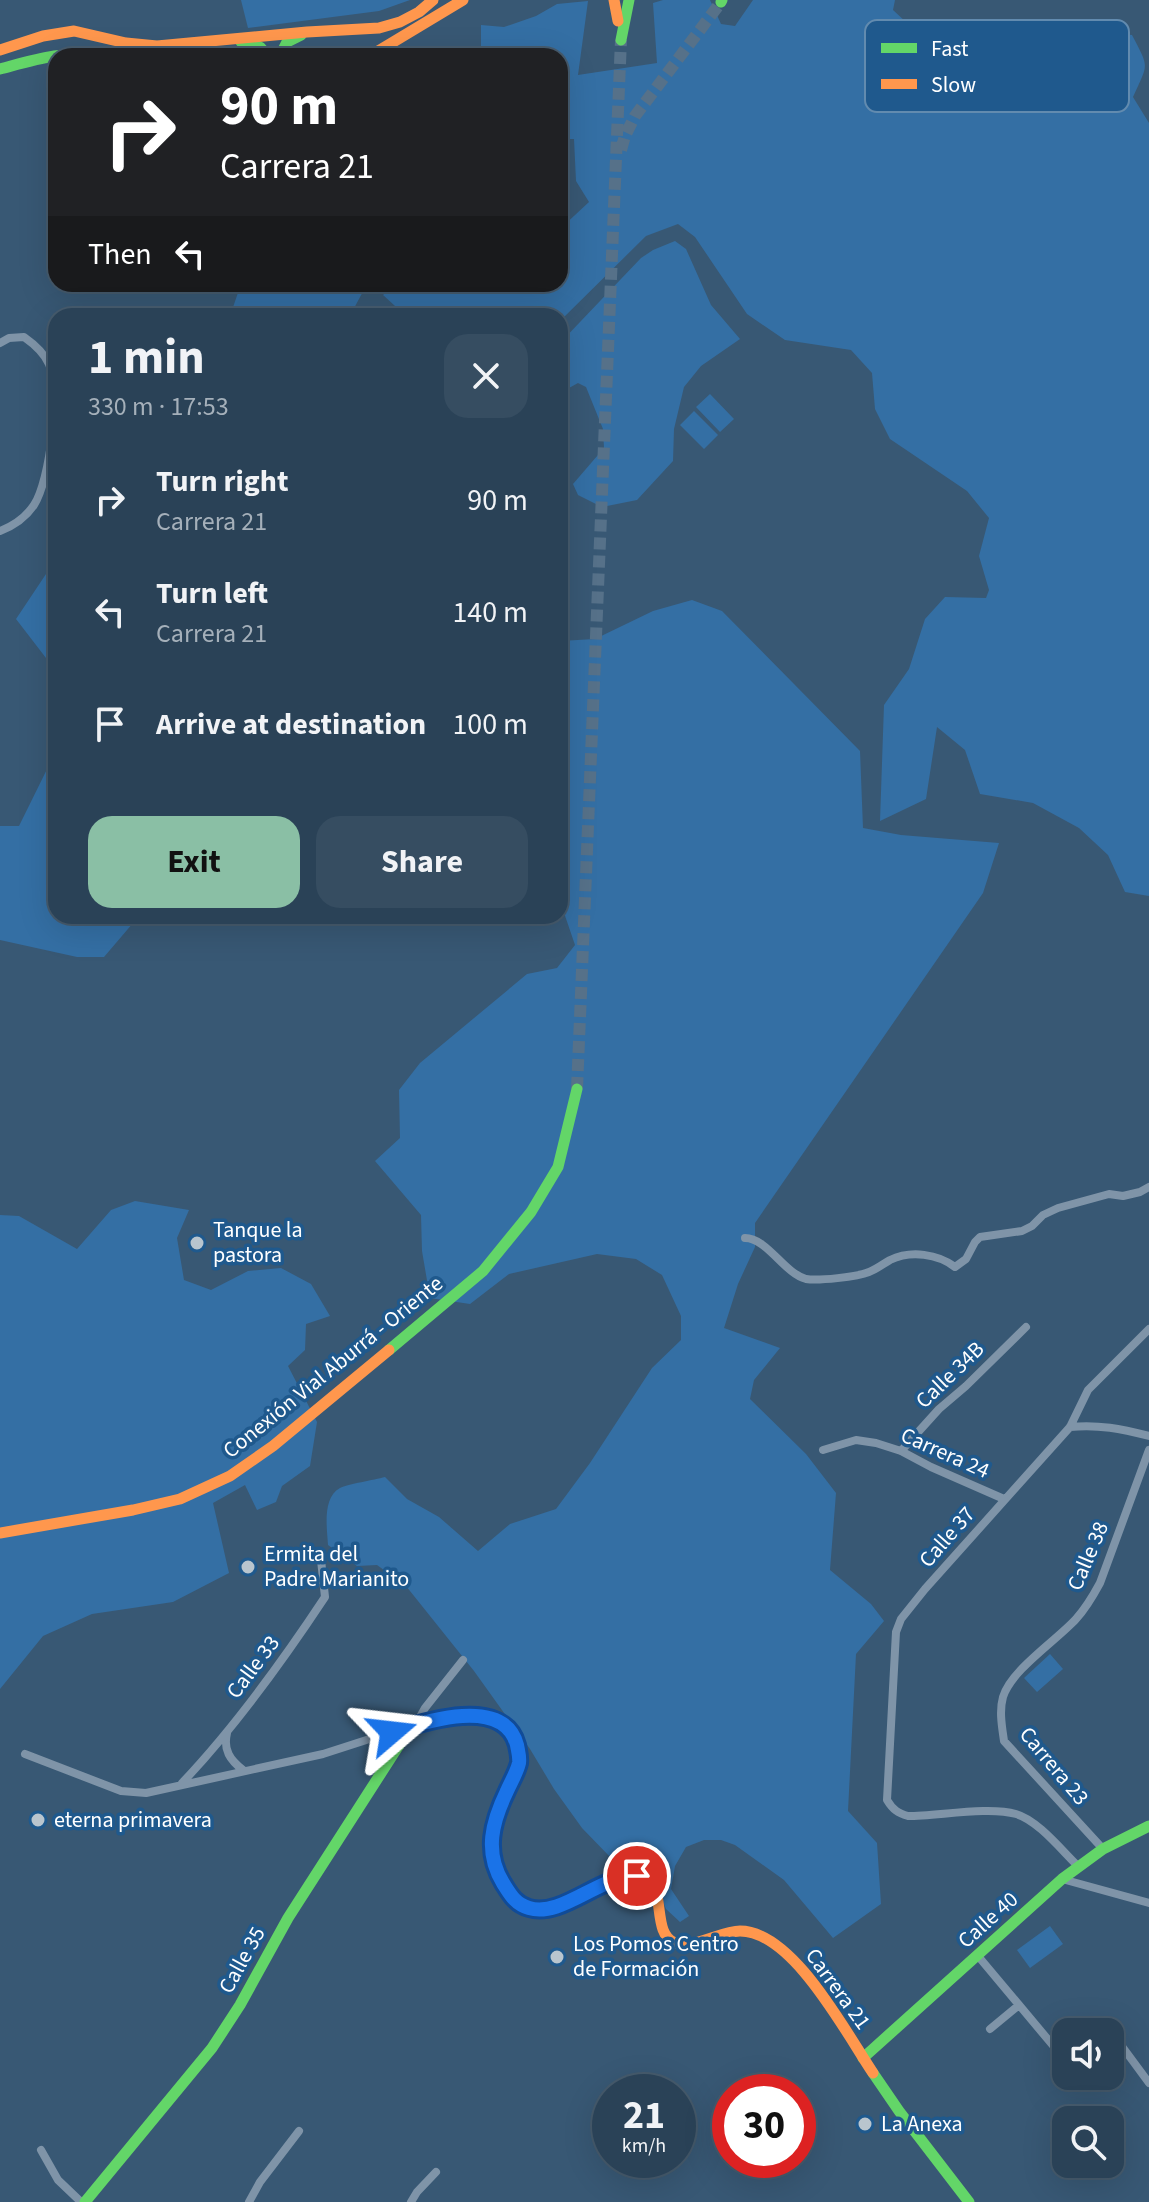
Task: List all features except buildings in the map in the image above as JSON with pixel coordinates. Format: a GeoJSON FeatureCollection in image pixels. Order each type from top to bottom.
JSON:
{"type":"FeatureCollection","features":[{"type":"Feature","properties":{"kind":"street"},"geometry":{"type":"LineString","coordinates":[[0,50],[43,36],[74,31],[142,46],[379,28],[400,22],[433,0]]}},
{"type":"Feature","properties":{"kind":"street"},"geometry":{"type":"LineString","coordinates":[[436,16],[450,0]]}},
{"type":"Feature","properties":{"kind":"street"},"geometry":{"type":"LineString","coordinates":[[383,48],[463,0]]}},
{"type":"Feature","properties":{"kind":"street"},"geometry":{"type":"LineString","coordinates":[[614,0],[621,40],[629,0]]}},
{"type":"Feature","properties":{"kind":"street"},"geometry":{"type":"LineString","coordinates":[[618,21],[621,0]]}},
{"type":"Feature","properties":{"kind":"street"},"geometry":{"type":"LineString","coordinates":[[282,48],[307,32]]}},
{"type":"Feature","properties":{"kind":"street"},"geometry":{"type":"LineString","coordinates":[[221,39],[263,48]]}},
{"type":"Feature","properties":{"kind":"street"},"geometry":{"type":"LineString","coordinates":[[0,69],[48,55]]}},
{"type":"Feature","properties":{"kind":"street"},"geometry":{"type":"LineString","coordinates":[[0,343],[16,336],[24,337],[38,348],[48,364]]}},
{"type":"Feature","properties":{"kind":"street"},"geometry":{"type":"LineString","coordinates":[[0,531],[10,527],[36,503],[48,458]]}},
{"type":"Feature","properties":{"kind":"street","name":"Conexión Vial Aburrá - Oriente"},"geometry":{"type":"LineString","coordinates":[[0,1533],[180,1499],[230,1476],[273,1446],[483,1271],[531,1212],[558,1167],[577,1089]]}},
{"type":"Feature","properties":{"kind":"street"},"geometry":{"type":"LineString","coordinates":[[745,1238],[758,1241],[808,1279],[866,1274],[893,1258],[909,1256],[929,1255],[955,1267],[966,1259],[980,1237],[1022,1231],[1058,1208],[1109,1194],[1123,1196],[1149,1187]]}},
{"type":"Feature","properties":{"kind":"street","name":"Calle 34B"},"geometry":{"type":"LineString","coordinates":[[901,1451],[939,1409],[1026,1327]]}},
{"type":"Feature","properties":{"kind":"street","name":"Calle 37"},"geometry":{"type":"LineString","coordinates":[[1079,1867],[1035,1825],[1017,1814],[992,1812],[917,1816],[897,1812],[887,1800],[896,1632],[901,1619],[1070,1427],[1088,1390],[1149,1329]]}},
{"type":"Feature","properties":{"kind":"street"},"geometry":{"type":"LineString","coordinates":[[1070,1427],[1108,1426],[1149,1436]]}},
{"type":"Feature","properties":{"kind":"street","name":"Carrera 24"},"geometry":{"type":"LineString","coordinates":[[823,1450],[856,1440],[876,1443],[901,1451],[1004,1499]]}},
{"type":"Feature","properties":{"kind":"street","name":"Calle 38"},"geometry":{"type":"LineString","coordinates":[[1003,1695],[1018,1673],[1090,1603],[1149,1450]]}},
{"type":"Feature","properties":{"kind":"street","name":"Calle 33"},"geometry":{"type":"LineString","coordinates":[[181,1784],[229,1729],[325,1597],[321,1560]]}},
{"type":"Feature","properties":{"kind":"street"},"geometry":{"type":"LineString","coordinates":[[25,1754],[121,1791],[146,1793],[323,1754],[416,1724],[463,1660]]}},
{"type":"Feature","properties":{"kind":"street","name":"Carrera 23"},"geometry":{"type":"LineString","coordinates":[[1003,1695],[1001,1721],[1004,1741],[1103,1849]]}},
{"type":"Feature","properties":{"kind":"street","name":"Carrera 21"},"geometry":{"type":"LineString","coordinates":[[416,1724],[442,1718],[493,1718],[511,1730],[519,1761],[498,1810],[492,1831],[491,1853],[499,1877],[518,1903],[529,1908],[551,1909],[603,1884],[637,1876],[658,1892],[662,1903],[662,1930],[670,1942],[690,1945],[726,1930],[747,1929],[763,1935],[798,1962],[901,2113],[969,2202]]}},
{"type":"Feature","properties":{"kind":"street","name":"Calle 35"},"geometry":{"type":"LineString","coordinates":[[83,2202],[219,2038],[288,1918],[401,1742],[416,1724]]}},
{"type":"Feature","properties":{"kind":"street"},"geometry":{"type":"LineString","coordinates":[[229,1729],[225,1743],[227,1753],[243,1770]]}},
{"type":"Feature","properties":{"kind":"street","name":"Calle 40"},"geometry":{"type":"LineString","coordinates":[[863,2058],[1062,1879],[1103,1849],[1149,1826]]}},
{"type":"Feature","properties":{"kind":"street"},"geometry":{"type":"LineString","coordinates":[[1062,1879],[1149,1903]]}},
{"type":"Feature","properties":{"kind":"street"},"geometry":{"type":"LineString","coordinates":[[978,1956],[1052,2044]]}},
{"type":"Feature","properties":{"kind":"street"},"geometry":{"type":"LineString","coordinates":[[990,2029],[1019,2005]]}},
{"type":"Feature","properties":{"kind":"street"},"geometry":{"type":"LineString","coordinates":[[1124,2049],[1149,2083]]}},
{"type":"Feature","properties":{"kind":"street"},"geometry":{"type":"LineString","coordinates":[[249,2202],[260,2182],[299,2131]]}},
{"type":"Feature","properties":{"kind":"street"},"geometry":{"type":"LineString","coordinates":[[41,2150],[58,2180],[83,2202]]}},
{"type":"Feature","properties":{"kind":"street"},"geometry":{"type":"LineString","coordinates":[[411,2202],[436,2172]]}},
{"type":"Feature","properties":{"kind":"shaded area"},"geometry":{"type":"Polygon","coordinates":[[[241,0],[410,0],[379,11],[248,28],[241,0]]]}},
{"type":"Feature","properties":{"kind":"shaded area"},"geometry":{"type":"Polygon","coordinates":[[[663,0],[710,0],[721,24],[735,26],[753,0],[895,0],[893,10],[904,20],[865,20],[865,112],[1129,112],[1129,35],[1132,35],[1145,65],[1133,97],[1149,123],[1149,896],[1125,892],[1108,855],[1079,828],[1033,803],[980,794],[965,750],[937,727],[926,799],[880,821],[884,705],[909,669],[925,619],[945,597],[986,598],[989,590],[979,556],[989,518],[967,491],[890,439],[875,409],[872,373],[851,350],[785,340],[747,314],[695,237],[678,224],[646,236],[568,313],[568,308],[397,308],[383,295],[386,292],[568,292],[568,222],[589,202],[576,181],[574,139],[568,139],[568,48],[481,48],[481,25],[504,27],[536,16],[557,4],[588,1],[578,75],[657,63],[653,3],[663,0]]]}},
{"type":"Feature","properties":{"kind":"shaded area"},"geometry":{"type":"Polygon","coordinates":[[[675,241],[686,249],[711,305],[740,339],[701,366],[684,387],[674,429],[673,461],[637,500],[602,507],[578,495],[573,484],[604,448],[603,429],[586,387],[578,383],[568,389],[568,335],[641,258],[675,241]]]}},
{"type":"Feature","properties":{"kind":"shaded area"},"geometry":{"type":"Polygon","coordinates":[[[238,292],[363,292],[354,308],[233,308],[238,292]]]}},
{"type":"Feature","properties":{"kind":"shaded area"},"geometry":{"type":"Polygon","coordinates":[[[710,394],[734,419],[720,432],[696,407],[710,394]]]}},
{"type":"Feature","properties":{"kind":"shaded area"},"geometry":{"type":"Polygon","coordinates":[[[694,411],[718,435],[704,449],[680,425],[694,411]]]}},
{"type":"Feature","properties":{"kind":"shaded area"},"geometry":{"type":"Polygon","coordinates":[[[48,571],[48,661],[16,619],[48,571]]]}},
{"type":"Feature","properties":{"kind":"shaded area"},"geometry":{"type":"Polygon","coordinates":[[[692,600],[722,611],[860,751],[863,828],[901,835],[999,843],[983,893],[755,1223],[755,1247],[738,1284],[724,1328],[780,1348],[754,1380],[750,1399],[806,1454],[836,1493],[830,1570],[871,1604],[884,1621],[856,1654],[848,1811],[877,1843],[881,1904],[833,1938],[784,1880],[735,1845],[721,1840],[704,1840],[686,1847],[675,1866],[671,1889],[689,1916],[680,1922],[666,1909],[652,1875],[639,1867],[612,1859],[582,1828],[474,1671],[406,1586],[377,1565],[357,1566],[328,1545],[327,1514],[334,1493],[340,1488],[385,1477],[407,1499],[439,1517],[478,1551],[510,1524],[556,1509],[652,1368],[681,1340],[681,1316],[662,1275],[636,1259],[597,1254],[509,1274],[470,1304],[430,1298],[422,1251],[421,1215],[375,1161],[400,1138],[399,1090],[420,1063],[527,974],[557,968],[575,945],[568,924],[568,641],[595,639],[653,611],[692,600]]]}},
{"type":"Feature","properties":{"kind":"shaded area"},"geometry":{"type":"Polygon","coordinates":[[[48,767],[48,924],[132,924],[104,957],[77,957],[0,940],[0,826],[19,826],[48,767]]]}},
{"type":"Feature","properties":{"kind":"shaded area"},"geometry":{"type":"Polygon","coordinates":[[[135,1201],[189,1210],[177,1238],[184,1280],[211,1290],[248,1271],[281,1268],[311,1284],[330,1316],[306,1324],[305,1350],[288,1366],[317,1422],[310,1466],[282,1486],[276,1502],[257,1510],[245,1485],[213,1503],[229,1573],[173,1602],[92,1614],[43,1636],[0,1689],[0,1215],[19,1216],[77,1249],[111,1210],[135,1201]]]}},
{"type":"Feature","properties":{"kind":"shaded area"},"geometry":{"type":"Polygon","coordinates":[[[1050,1654],[1063,1669],[1037,1692],[1024,1678],[1050,1654]]]}},
{"type":"Feature","properties":{"kind":"shaded area"},"geometry":{"type":"Polygon","coordinates":[[[1050,1926],[1063,1944],[1030,1968],[1017,1950],[1050,1926]]]}},
{"type":"Feature","properties":{"kind":"tunnel"},"geometry":{"type":"LineString","coordinates":[[621,150],[635,116],[721,2]]}},
{"type":"Feature","properties":{"kind":"tunnel"},"geometry":{"type":"LineString","coordinates":[[577,1089],[621,40]]}},
{"type":"Feature","properties":{"kind":"traffic: fast"},"geometry":{"type":"LineString","coordinates":[[621,40],[629,0]]}},
{"type":"Feature","properties":{"kind":"traffic: fast"},"geometry":{"type":"LineString","coordinates":[[284,48],[287,42],[301,35]]}},
{"type":"Feature","properties":{"kind":"traffic: fast"},"geometry":{"type":"LineString","coordinates":[[241,42],[261,48]]}},
{"type":"Feature","properties":{"kind":"traffic: fast"},"geometry":{"type":"LineString","coordinates":[[0,69],[48,57]]}},
{"type":"Feature","properties":{"kind":"traffic: fast"},"geometry":{"type":"LineString","coordinates":[[389,1350],[483,1271],[531,1212],[558,1167],[577,1089]]}},
{"type":"Feature","properties":{"kind":"traffic: fast"},"geometry":{"type":"LineString","coordinates":[[85,2202],[212,2048],[240,2005],[288,1918],[401,1742],[417,1725],[436,1718],[479,1716],[495,1719],[509,1728],[519,1748],[519,1760],[495,1821],[491,1844],[501,1882],[516,1901],[538,1909],[556,1906],[584,1894]]}},
{"type":"Feature","properties":{"kind":"traffic: fast"},"geometry":{"type":"LineString","coordinates":[[863,2058],[1062,1879],[1103,1849],[1149,1826]]}},
{"type":"Feature","properties":{"kind":"traffic: fast"},"geometry":{"type":"LineString","coordinates":[[873,2073],[969,2202]]}},
{"type":"Feature","properties":{"kind":"traffic: slow"},"geometry":{"type":"LineString","coordinates":[[0,50],[43,36],[74,31],[126,43],[157,46],[379,28],[400,22],[433,0]]}},
{"type":"Feature","properties":{"kind":"traffic: slow"},"geometry":{"type":"LineString","coordinates":[[383,48],[463,0]]}},
{"type":"Feature","properties":{"kind":"traffic: slow"},"geometry":{"type":"LineString","coordinates":[[614,0],[618,21]]}},
{"type":"Feature","properties":{"kind":"traffic: slow"},"geometry":{"type":"LineString","coordinates":[[0,1533],[180,1499],[230,1476],[273,1446],[389,1350]]}},
{"type":"Feature","properties":{"kind":"traffic: slow"},"geometry":{"type":"LineString","coordinates":[[584,1894],[617,1880],[638,1877],[650,1882],[656,1893],[665,1935],[675,1943],[689,1944],[740,1931],[760,1935],[798,1965],[833,2010],[873,2073]]}},
{"type":"Feature","properties":{"kind":"place","name":"Tanque la pastora"},"geometry":{"type":"Point","coordinates":[197,1243]}},
{"type":"Feature","properties":{"kind":"place","name":"Ermita del Padre Marianito"},"geometry":{"type":"Point","coordinates":[248,1567]}},
{"type":"Feature","properties":{"kind":"place","name":"eterna primavera"},"geometry":{"type":"Point","coordinates":[38,1820]}},
{"type":"Feature","properties":{"kind":"place","name":"Los Pomos Centro de Formación"},"geometry":{"type":"Point","coordinates":[557,1957]}},
{"type":"Feature","properties":{"kind":"place","name":"La Anexa"},"geometry":{"type":"Point","coordinates":[865,2124]}},
{"type":"Feature","properties":{"kind":"route"},"geometry":{"type":"LineString","coordinates":[[392,1732],[434,1719],[460,1717],[493,1718],[511,1730],[519,1761],[498,1810],[492,1831],[491,1853],[499,1877],[518,1903],[539,1910],[551,1909],[603,1884],[637,1876]]}}]}
